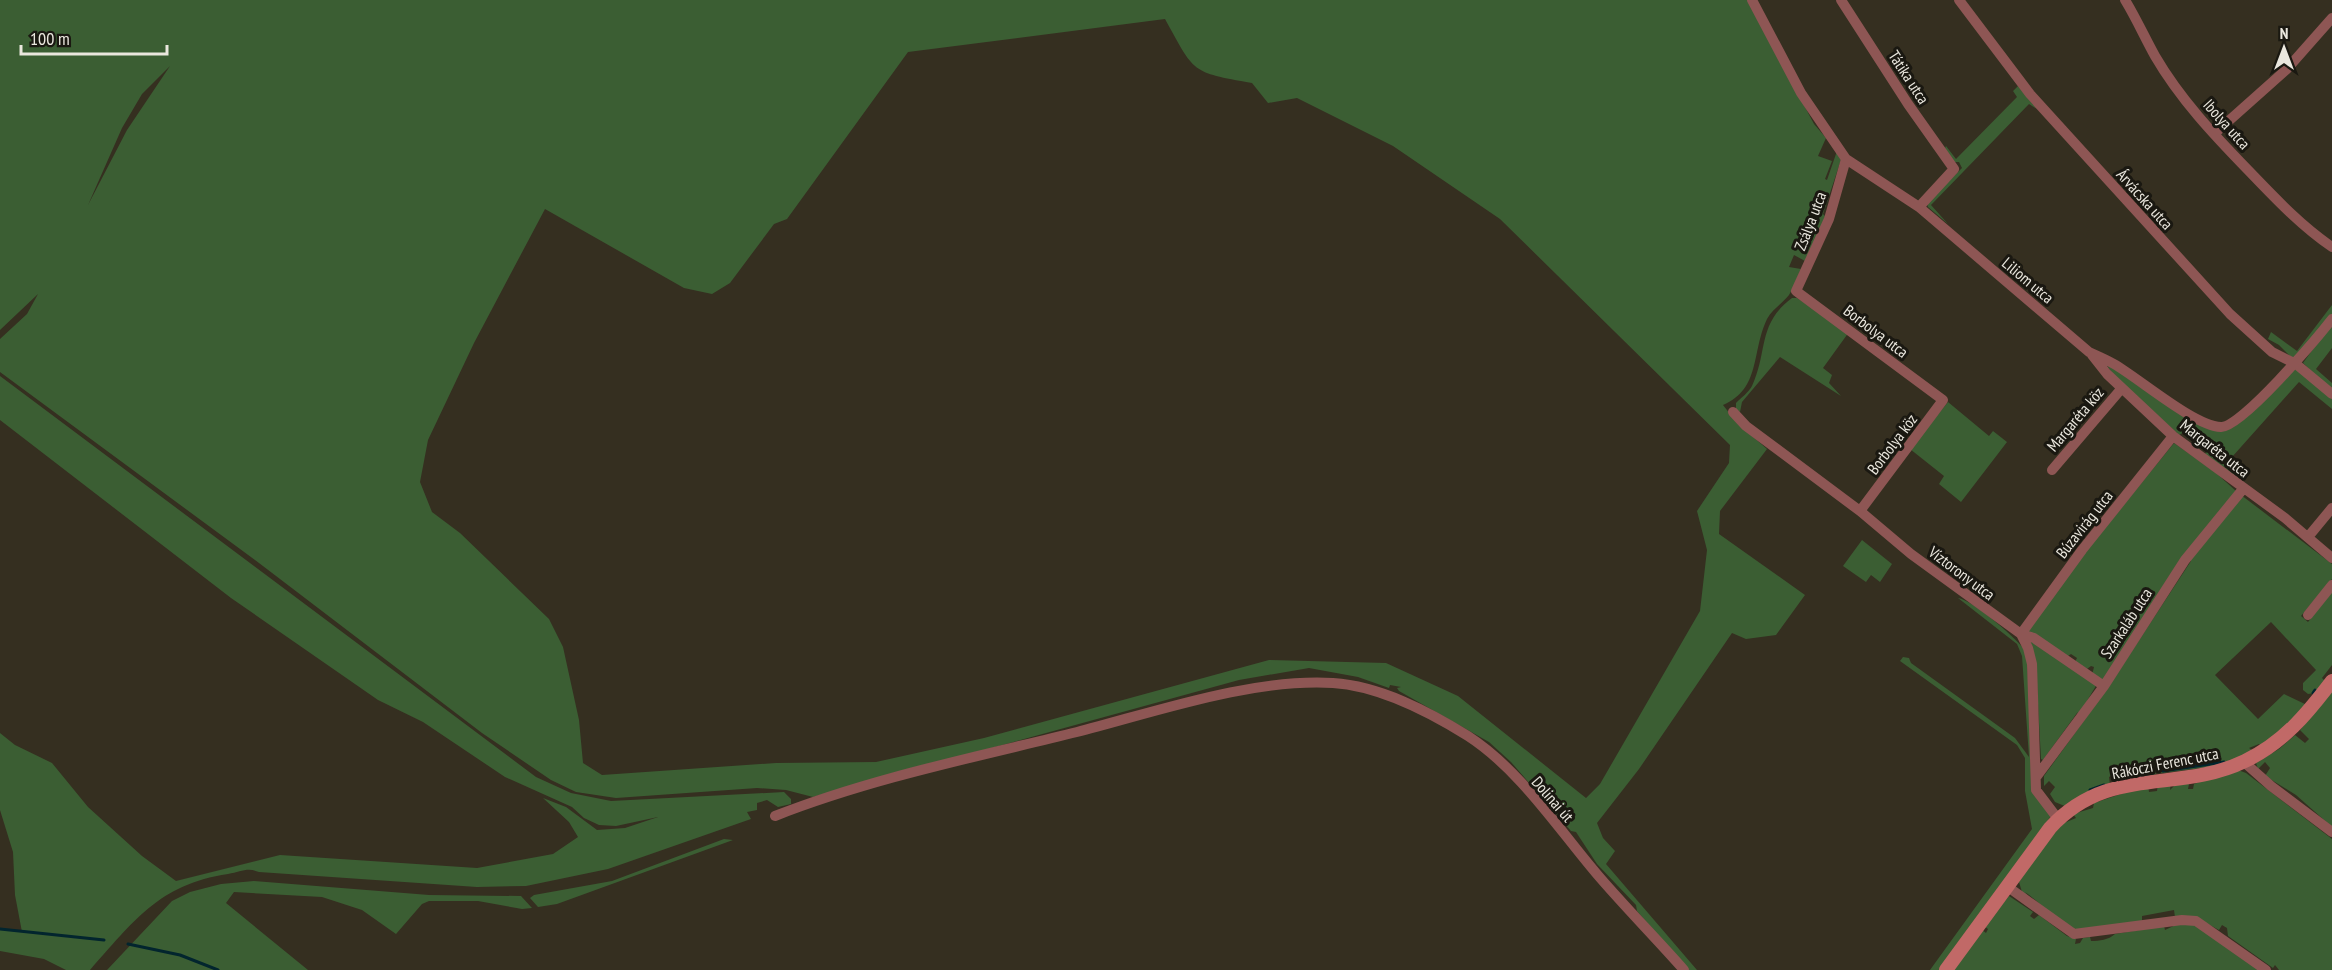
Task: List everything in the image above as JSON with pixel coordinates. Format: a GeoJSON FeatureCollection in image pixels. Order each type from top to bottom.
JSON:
{"type":"FeatureCollection","features":[{"type":"Feature","properties":{"kind":"street","name":"Liliom utca"},"geometry":{"type":"LineString","coordinates":[[1752,0],[1796,84],[1826,133],[1846,159],[1919,207],[2089,352],[2115,364],[2187,413],[2222,428],[2233,423],[2296,364],[2332,319]]}},
{"type":"Feature","properties":{"kind":"street","name":"Tátika utca"},"geometry":{"type":"LineString","coordinates":[[1841,0],[1908,104],[1954,169],[1919,207]]}},
{"type":"Feature","properties":{"kind":"street","name":"Árvácska utca"},"geometry":{"type":"LineString","coordinates":[[1959,0],[2022,85],[2175,255],[2248,332],[2272,351],[2296,364],[2332,393]]}},
{"type":"Feature","properties":{"kind":"street","name":"Ibolya utca"},"geometry":{"type":"LineString","coordinates":[[2125,0],[2143,29],[2155,55],[2182,96],[2276,200],[2309,231],[2332,247]]}},
{"type":"Feature","properties":{"kind":"street"},"geometry":{"type":"LineString","coordinates":[[2214,134],[2287,69],[2332,18]]}},
{"type":"Feature","properties":{"kind":"street","name":"Zsálya utca"},"geometry":{"type":"LineString","coordinates":[[1796,291],[1829,219],[1846,159]]}},
{"type":"Feature","properties":{"kind":"street","name":"Borbolya utca"},"geometry":{"type":"LineString","coordinates":[[1796,291],[1938,396]]}},
{"type":"Feature","properties":{"kind":"street","name":"Margaréta utca"},"geometry":{"type":"LineString","coordinates":[[2089,352],[2122,388],[2173,436],[2308,537],[2332,558]]}},
{"type":"Feature","properties":{"kind":"street","name":"Margaréta köz"},"geometry":{"type":"LineString","coordinates":[[2052,470],[2122,388]]}},
{"type":"Feature","properties":{"kind":"street","name":"Borbolya köz"},"geometry":{"type":"LineString","coordinates":[[1860,511],[1943,400],[1938,396]]}},
{"type":"Feature","properties":{"kind":"street","name":"Víztorony utca"},"geometry":{"type":"LineString","coordinates":[[1733,412],[1777,451],[1860,511],[1911,554],[2021,634],[2034,638],[2104,686]]}},
{"type":"Feature","properties":{"kind":"street","name":"Búzavirág utca"},"geometry":{"type":"LineString","coordinates":[[2021,634],[2082,550],[2173,436]]}},
{"type":"Feature","properties":{"kind":"street","name":"Szarkaláb utca"},"geometry":{"type":"LineString","coordinates":[[2037,776],[2104,686],[2185,560],[2244,489]]}},
{"type":"Feature","properties":{"kind":"street"},"geometry":{"type":"LineString","coordinates":[[2308,537],[2332,508]]}},
{"type":"Feature","properties":{"kind":"street"},"geometry":{"type":"LineString","coordinates":[[2308,615],[2332,585]]}},
{"type":"Feature","properties":{"kind":"street"},"geometry":{"type":"LineString","coordinates":[[2021,634],[2032,664],[2036,790],[2058,819]]}},
{"type":"Feature","properties":{"kind":"street","name":"Rákóczi Ferenc utca"},"geometry":{"type":"LineString","coordinates":[[1946,970],[2058,819],[2087,800],[2113,788],[2135,782],[2189,777],[2244,762],[2272,747],[2295,728],[2332,681]]}},
{"type":"Feature","properties":{"kind":"street","name":"Dolinai út"},"geometry":{"type":"LineString","coordinates":[[775,816],[883,781],[1217,696],[1270,685],[1336,683],[1367,689],[1423,710],[1470,737],[1498,761],[1684,970]]}},
{"type":"Feature","properties":{"kind":"street"},"geometry":{"type":"LineString","coordinates":[[2244,762],[2271,786],[2332,832]]}},
{"type":"Feature","properties":{"kind":"street"},"geometry":{"type":"LineString","coordinates":[[2008,887],[2074,934],[2182,920],[2196,921],[2266,970]]}},
{"type":"Feature","properties":{"kind":"green space"},"geometry":{"type":"Polygon","coordinates":[[[0,0],[1748,0],[1814,124],[1826,138],[1818,156],[1832,161],[1825,179],[1827,180],[1837,151],[1842,157],[1823,214],[1826,217],[1805,261],[1794,255],[1789,267],[1801,269],[1789,295],[1767,319],[1749,380],[1744,390],[1723,405],[1737,423],[1767,449],[1720,511],[1719,534],[1805,595],[1776,635],[1746,639],[1732,633],[1639,769],[1597,823],[1603,838],[1615,851],[1606,864],[1697,970],[1688,970],[1637,911],[1636,905],[1597,864],[1576,832],[1571,831],[1511,762],[1489,742],[1399,691],[1397,688],[1401,687],[1390,685],[1389,688],[1358,677],[1309,668],[1239,680],[813,797],[786,790],[757,788],[616,798],[576,792],[551,780],[482,733],[259,563],[0,372],[0,339],[27,314],[38,294],[0,330],[0,0]],[[1165,19],[908,52],[787,219],[774,224],[730,283],[712,294],[684,288],[545,209],[474,343],[428,440],[420,482],[432,512],[460,533],[549,619],[563,647],[579,720],[583,763],[602,775],[776,763],[876,762],[984,738],[1269,660],[1386,663],[1458,696],[1586,798],[1600,784],[1700,611],[1707,550],[1697,511],[1729,463],[1730,445],[1500,219],[1393,146],[1297,98],[1268,103],[1252,83],[1216,76],[1196,67],[1189,60],[1165,19]],[[170,66],[142,94],[122,128],[88,205],[127,130],[170,66]]]}},
{"type":"Feature","properties":{"kind":"green space"},"geometry":{"type":"Polygon","coordinates":[[[2018,86],[2037,109],[2029,104],[1931,205],[1948,224],[1928,207],[1927,203],[1962,168],[1959,162],[1953,162],[1946,146],[1956,159],[2017,97],[2013,91],[2018,86]]]}},
{"type":"Feature","properties":{"kind":"green space"},"geometry":{"type":"Polygon","coordinates":[[[1792,298],[1797,298],[1849,332],[1823,368],[1832,375],[1829,383],[1841,396],[1780,357],[1742,402],[1740,412],[1736,409],[1736,403],[1752,386],[1768,328],[1781,308],[1792,298]]]}},
{"type":"Feature","properties":{"kind":"green space"},"geometry":{"type":"Polygon","coordinates":[[[2332,305],[2332,314],[2328,321],[2299,358],[2291,357],[2279,345],[2268,339],[2271,332],[2297,351],[2332,305]]]}},
{"type":"Feature","properties":{"kind":"green space"},"geometry":{"type":"Polygon","coordinates":[[[2332,323],[2332,348],[2316,369],[2332,383],[2332,391],[2303,363],[2332,323]]]}},
{"type":"Feature","properties":{"kind":"green space"},"geometry":{"type":"Polygon","coordinates":[[[2105,363],[2221,430],[2297,366],[2332,399],[2332,409],[2299,382],[2224,466],[2234,474],[2231,477],[2204,455],[2211,447],[2208,439],[2192,428],[2179,435],[2116,378],[2105,363]]]}},
{"type":"Feature","properties":{"kind":"green space"},"geometry":{"type":"Polygon","coordinates":[[[0,376],[536,777],[571,793],[611,801],[784,792],[791,799],[791,804],[778,807],[767,800],[757,803],[757,810],[747,812],[751,819],[608,869],[526,886],[477,887],[251,870],[204,879],[183,886],[149,908],[134,921],[90,970],[66,970],[44,959],[0,951],[0,929],[22,932],[15,895],[13,852],[0,810],[0,733],[15,745],[52,763],[88,807],[142,856],[176,881],[280,855],[477,868],[553,854],[578,837],[569,822],[543,798],[566,807],[597,830],[625,828],[658,817],[616,826],[599,825],[584,818],[572,807],[505,777],[423,722],[378,700],[231,598],[0,420],[0,376]]]}},
{"type":"Feature","properties":{"kind":"green space"},"geometry":{"type":"Polygon","coordinates":[[[1948,402],[1989,436],[1993,431],[2007,442],[1961,502],[1939,484],[1944,476],[1910,449],[1948,402]]]}},
{"type":"Feature","properties":{"kind":"green space"},"geometry":{"type":"Polygon","coordinates":[[[2174,443],[2215,472],[2237,492],[2104,680],[2092,675],[2094,667],[2087,669],[2075,662],[2077,658],[2071,654],[2068,656],[2027,632],[2083,555],[2174,443]]]}},
{"type":"Feature","properties":{"kind":"green space"},"geometry":{"type":"Polygon","coordinates":[[[2241,495],[2332,564],[2332,579],[2301,616],[2308,622],[2332,592],[2332,665],[2322,678],[2325,681],[2315,693],[2308,694],[2303,690],[2303,683],[2316,670],[2271,622],[2215,675],[2258,719],[2284,694],[2307,705],[2286,728],[2261,746],[2259,744],[2249,748],[2255,752],[2217,766],[2161,773],[2159,767],[2155,767],[2156,774],[2121,781],[2114,780],[2113,775],[2109,777],[2110,785],[2067,807],[2055,802],[2050,794],[2055,787],[2049,781],[2044,786],[2044,776],[2109,686],[2191,561],[2190,559],[2241,495]]]}},
{"type":"Feature","properties":{"kind":"green space"},"geometry":{"type":"Polygon","coordinates":[[[1862,540],[1892,564],[1880,582],[1871,575],[1866,582],[1843,566],[1862,540]]]}},
{"type":"Feature","properties":{"kind":"green space"},"geometry":{"type":"Polygon","coordinates":[[[1958,598],[1965,600],[1995,621],[2027,653],[2032,783],[2051,816],[1939,970],[1930,970],[2032,829],[2025,791],[2025,758],[2017,745],[1900,661],[1903,657],[1909,658],[1911,663],[2015,738],[2029,757],[2022,656],[2017,644],[1958,598]]]}},
{"type":"Feature","properties":{"kind":"green space"},"geometry":{"type":"Polygon","coordinates":[[[2028,638],[2097,684],[2081,711],[2077,713],[2043,760],[2041,759],[2036,667],[2028,638]]]}},
{"type":"Feature","properties":{"kind":"green space"},"geometry":{"type":"Polygon","coordinates":[[[2332,691],[2332,827],[2296,795],[2265,776],[2270,768],[2265,762],[2258,769],[2256,763],[2279,749],[2295,735],[2305,743],[2309,739],[2300,730],[2332,691]]]}},
{"type":"Feature","properties":{"kind":"green space"},"geometry":{"type":"Polygon","coordinates":[[[2238,770],[2246,773],[2332,839],[2332,970],[2279,970],[2275,965],[2273,968],[2228,936],[2227,928],[2222,925],[2219,930],[2195,917],[2175,917],[2174,910],[2142,916],[2142,922],[2098,929],[2076,929],[2063,923],[2031,896],[2025,892],[2030,898],[2022,892],[2019,882],[2042,846],[2064,823],[2076,818],[2073,814],[2093,808],[2094,803],[2148,785],[2149,792],[2157,791],[2158,783],[2171,782],[2170,790],[2178,782],[2189,784],[2188,789],[2193,789],[2194,784],[2238,770]]]}},
{"type":"Feature","properties":{"kind":"green space"},"geometry":{"type":"Polygon","coordinates":[[[724,839],[733,840],[557,904],[538,907],[530,898],[534,895],[612,881],[724,839]]]}},
{"type":"Feature","properties":{"kind":"green space"},"geometry":{"type":"Polygon","coordinates":[[[254,881],[429,895],[521,896],[532,908],[522,909],[478,901],[429,901],[422,904],[396,934],[362,910],[322,897],[234,892],[226,903],[308,970],[107,970],[172,901],[190,892],[221,884],[254,881]]]}},
{"type":"Feature","properties":{"kind":"green space"},"geometry":{"type":"Polygon","coordinates":[[[2009,896],[2033,912],[2030,916],[2034,919],[2039,915],[2067,936],[2076,939],[2075,944],[2080,943],[2083,938],[2090,937],[2091,941],[2098,941],[2115,934],[2164,926],[2165,930],[2180,923],[2197,925],[2260,970],[1951,970],[1981,929],[1986,933],[1988,929],[1984,926],[2009,896]]]}},
{"type":"Feature","properties":{"kind":"waterway"},"geometry":{"type":"LineString","coordinates":[[2163,771],[2224,762]]}},
{"type":"Feature","properties":{"kind":"waterway"},"geometry":{"type":"LineString","coordinates":[[2120,780],[2153,773]]}},
{"type":"Feature","properties":{"kind":"waterway"},"geometry":{"type":"LineString","coordinates":[[2090,790],[2104,785]]}},
{"type":"Feature","properties":{"kind":"waterway"},"geometry":{"type":"LineString","coordinates":[[0,929],[104,940]]}},
{"type":"Feature","properties":{"kind":"waterway"},"geometry":{"type":"LineString","coordinates":[[128,944],[180,955],[218,970]]}}]}
